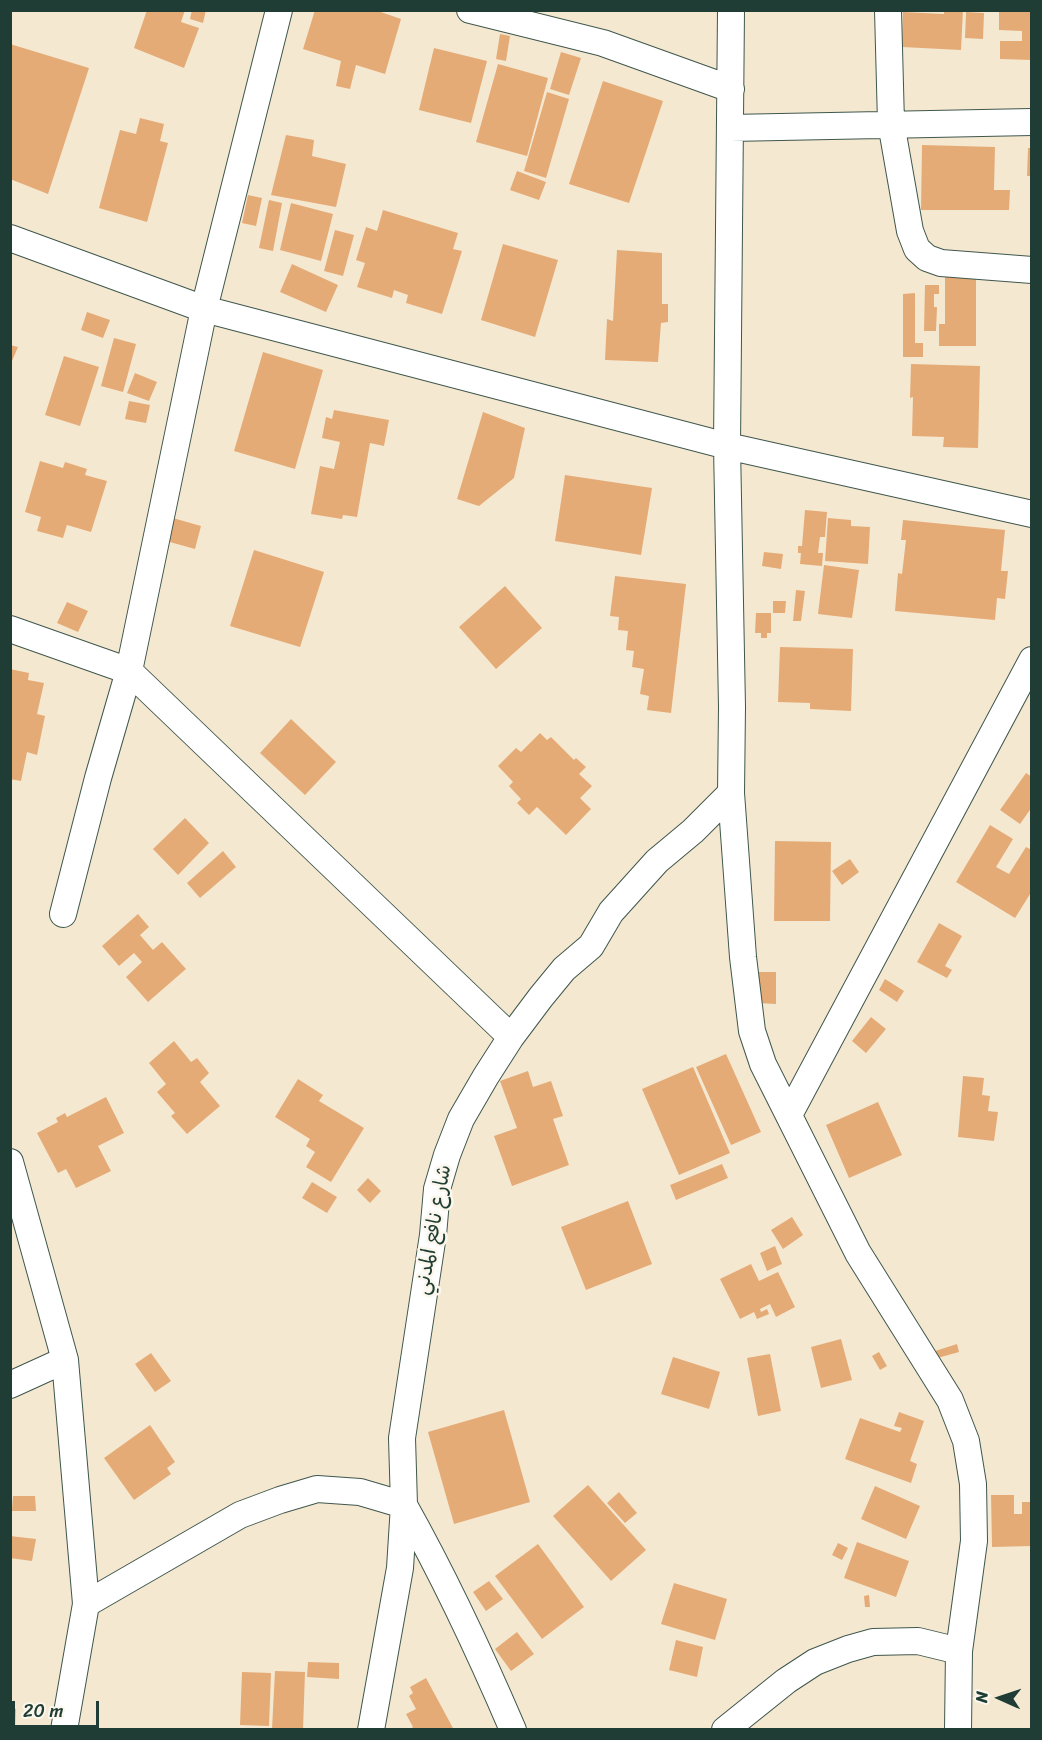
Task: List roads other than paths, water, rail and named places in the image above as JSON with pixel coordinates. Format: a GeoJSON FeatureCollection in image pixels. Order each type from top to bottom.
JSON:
{"type":"FeatureCollection","features":[{"type":"Feature","properties":{"kind":"street"},"geometry":{"type":"LineString","coordinates":[[63,914],[98,778],[129,671],[204,309],[279,10]]}},
{"type":"Feature","properties":{"kind":"street"},"geometry":{"type":"LineString","coordinates":[[470,10],[603,43],[731,89]]}},
{"type":"Feature","properties":{"kind":"street"},"geometry":{"type":"LineString","coordinates":[[731,10],[726,446],[732,707],[731,793],[742,957],[752,1031],[763,1064],[858,1253],[950,1400],[966,1441],[973,1484],[974,1541],[959,1651],[958,1730]]}},
{"type":"Feature","properties":{"kind":"street"},"geometry":{"type":"LineString","coordinates":[[888,10],[891,123],[909,231],[917,249],[927,258],[941,263],[1032,270]]}},
{"type":"Feature","properties":{"kind":"street"},"geometry":{"type":"LineString","coordinates":[[730,128],[891,123],[1032,122]]}},
{"type":"Feature","properties":{"kind":"street"},"geometry":{"type":"LineString","coordinates":[[10,238],[204,309],[726,446],[1032,514]]}},
{"type":"Feature","properties":{"kind":"street"},"geometry":{"type":"LineString","coordinates":[[10,628],[129,671],[511,1037]]}},
{"type":"Feature","properties":{"kind":"street"},"geometry":{"type":"LineString","coordinates":[[789,1115],[1032,660]]}},
{"type":"Feature","properties":{"kind":"street","name":"شارع نافع المدني"},"geometry":{"type":"LineString","coordinates":[[371,1730],[400,1568],[404,1505],[402,1437],[433,1235],[437,1189],[447,1155],[462,1119],[511,1037],[564,969],[591,946],[610,912],[657,861],[693,831],[731,793]]}},
{"type":"Feature","properties":{"kind":"street"},"geometry":{"type":"LineString","coordinates":[[10,1162],[65,1360],[86,1604],[64,1730]]}},
{"type":"Feature","properties":{"kind":"street"},"geometry":{"type":"LineString","coordinates":[[10,1385],[65,1360]]}},
{"type":"Feature","properties":{"kind":"street"},"geometry":{"type":"LineString","coordinates":[[86,1604],[240,1515],[317,1489],[360,1492],[404,1505],[440,1570],[478,1648],[513,1730]]}},
{"type":"Feature","properties":{"kind":"street"},"geometry":{"type":"LineString","coordinates":[[725,1730],[815,1662],[848,1649],[873,1642],[918,1641],[959,1651]]}}]}
